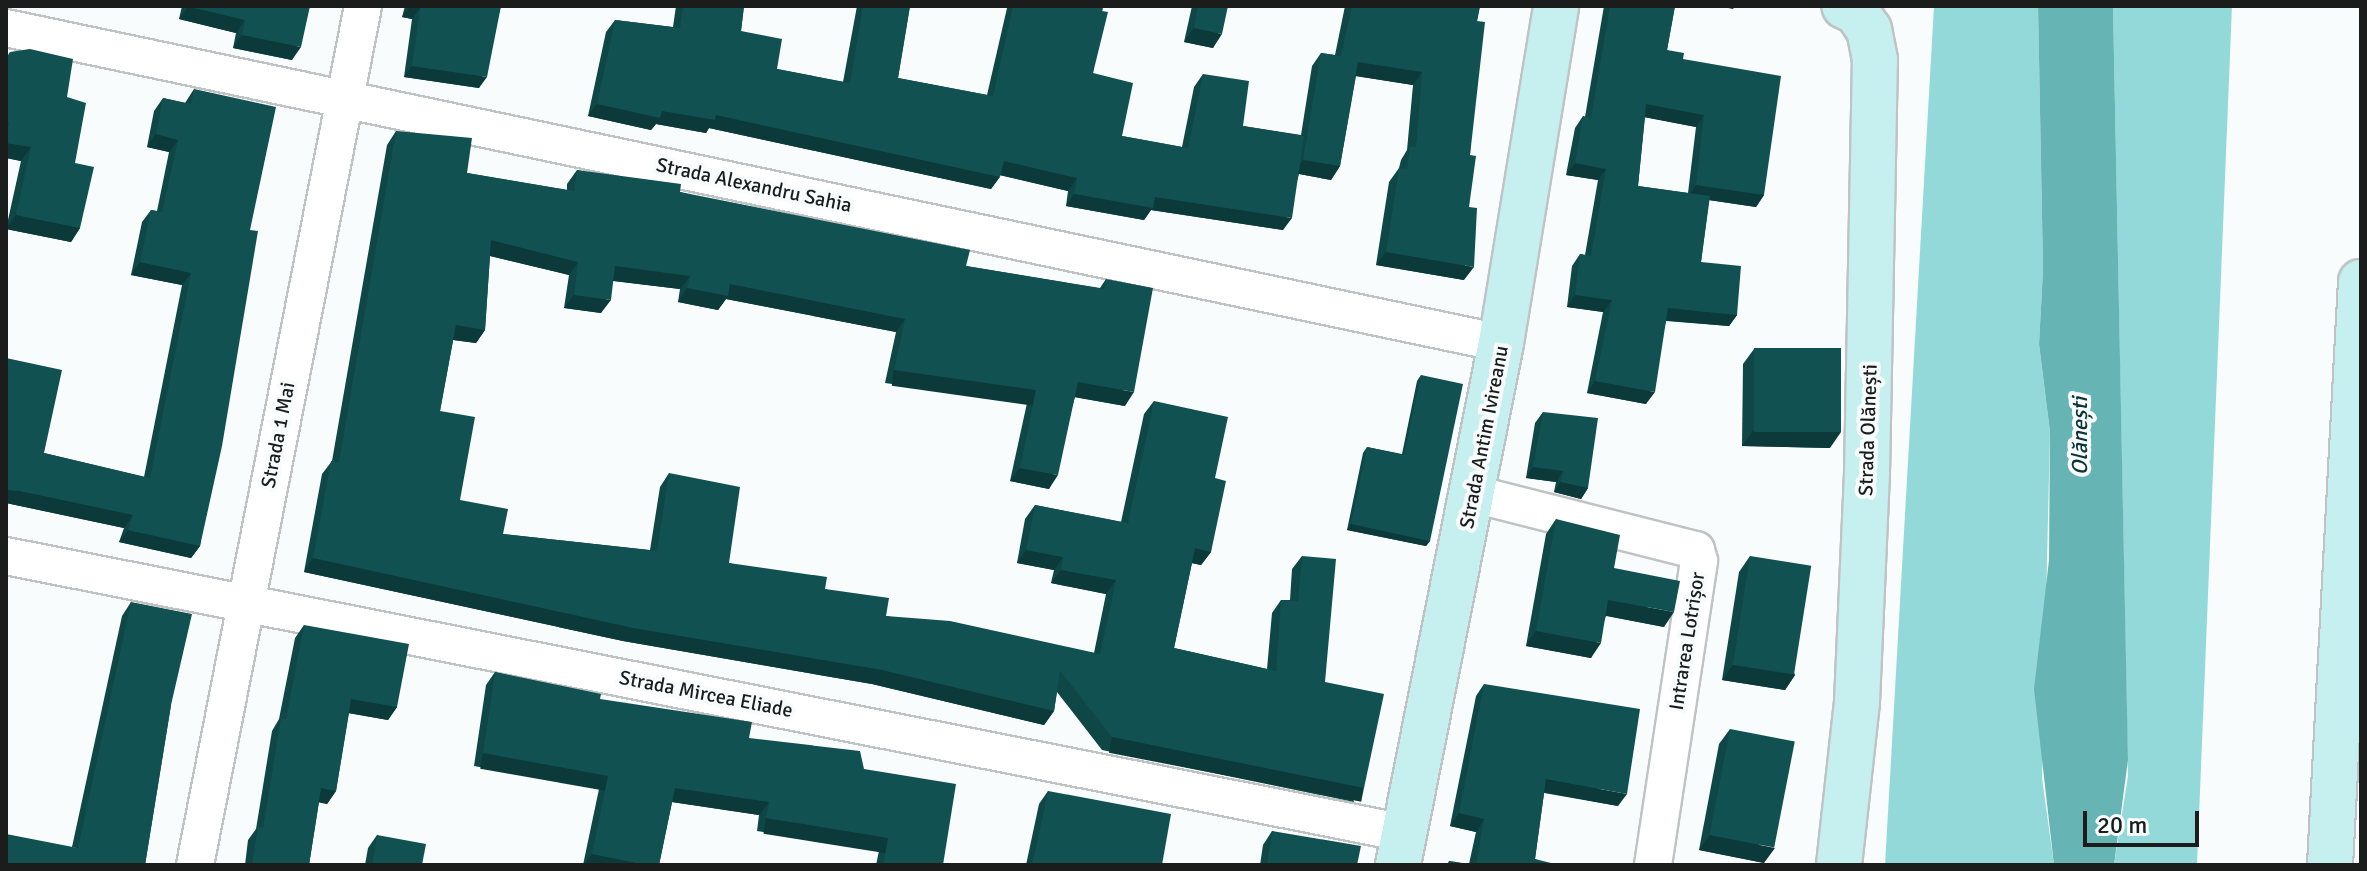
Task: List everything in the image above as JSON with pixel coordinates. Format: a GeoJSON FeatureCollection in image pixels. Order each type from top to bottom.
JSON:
{"type":"FeatureCollection","features":[{"type":"Feature","properties":{"kind":"street","name":"Strada 1 Mai"},"geometry":{"type":"LineString","coordinates":[[195,865],[363,6]]}},
{"type":"Feature","properties":{"kind":"street","name":"Strada Antim Ivireanu"},"geometry":{"type":"LineString","coordinates":[[1402,849],[1474,494],[1556,6]]}},
{"type":"Feature","properties":{"kind":"street","name":"Strada Olănești"},"geometry":{"type":"LineString","coordinates":[[1839,865],[1857,702],[1867,488],[1875,60],[1869,30],[1857,12],[1844,6]]}},
{"type":"Feature","properties":{"kind":"street","name":"Strada Alexandru Sahia"},"geometry":{"type":"LineString","coordinates":[[6,28],[1501,343]]}},
{"type":"Feature","properties":{"kind":"street"},"geometry":{"type":"LineString","coordinates":[[2330,865],[2361,282]]}},
{"type":"Feature","properties":{"kind":"street","name":"Intrarea Lotrișor"},"geometry":{"type":"LineString","coordinates":[[1474,494],[1696,550],[1699,561],[1653,865]]}},
{"type":"Feature","properties":{"kind":"street","name":"Strada Mircea Eliade"},"geometry":{"type":"LineString","coordinates":[[6,556],[245,603],[1402,849]]}},
{"type":"Feature","properties":{"kind":"shaded area"},"geometry":{"type":"Polygon","coordinates":[[[1934,6],[2038,6],[2043,270],[2039,344],[2050,432],[2042,778],[2054,865],[1885,865],[1934,6]]]}},
{"type":"Feature","properties":{"kind":"shaded area"},"geometry":{"type":"Polygon","coordinates":[[[2113,6],[2232,6],[2197,865],[2114,865],[2128,776],[2113,6]]]}},
{"type":"Feature","properties":{"kind":"water","name":"Olănești"},"geometry":{"type":"Polygon","coordinates":[[[2038,6],[2113,6],[2128,760],[2114,865],[2054,865],[2034,689],[2049,560],[2050,432],[2039,344],[2043,270],[2038,6]]]}},
{"type":"Feature","properties":{"kind":"building"},"geometry":{"type":"Polygon","coordinates":[[[188,6],[310,6],[301,47],[242,35],[245,20],[188,6]]]}},
{"type":"Feature","properties":{"kind":"building"},"geometry":{"type":"Polygon","coordinates":[[[410,6],[501,6],[487,77],[412,66],[420,8],[410,6]]]}},
{"type":"Feature","properties":{"kind":"building"},"geometry":{"type":"Polygon","coordinates":[[[683,6],[744,6],[741,31],[782,39],[777,69],[850,83],[863,6],[910,6],[898,78],[993,96],[1013,6],[1103,6],[1102,11],[1108,12],[1093,73],[1133,83],[1122,136],[1188,148],[1203,74],[1249,81],[1243,126],[1304,136],[1292,218],[1155,197],[1153,208],[1074,194],[1077,178],[1004,161],[1000,177],[716,115],[715,120],[662,111],[660,118],[597,104],[615,20],[680,28],[683,6]]]}},
{"type":"Feature","properties":{"kind":"building"},"geometry":{"type":"Polygon","coordinates":[[[1198,6],[1228,6],[1222,34],[1194,28],[1198,6]]]}},
{"type":"Feature","properties":{"kind":"building"},"geometry":{"type":"Polygon","coordinates":[[[1352,6],[1480,6],[1477,21],[1485,22],[1470,155],[1476,156],[1469,207],[1477,208],[1474,267],[1386,252],[1399,168],[1407,169],[1410,147],[1416,147],[1422,72],[1358,62],[1340,166],[1303,160],[1321,53],[1341,56],[1352,6]]]}},
{"type":"Feature","properties":{"kind":"building"},"geometry":{"type":"Polygon","coordinates":[[[1610,6],[1675,6],[1667,50],[1684,53],[1683,59],[1781,76],[1764,195],[1696,185],[1704,115],[1646,104],[1638,186],[1710,196],[1701,262],[1741,266],[1737,315],[1668,308],[1655,392],[1595,381],[1612,300],[1575,295],[1580,254],[1591,256],[1606,169],[1575,163],[1583,116],[1591,118],[1610,6]]]}},
{"type":"Feature","properties":{"kind":"building"},"geometry":{"type":"Polygon","coordinates":[[[30,49],[73,59],[67,97],[86,103],[75,163],[94,167],[80,228],[16,215],[31,147],[6,143],[9,122],[6,122],[6,58],[10,52],[30,49]]]}},
{"type":"Feature","properties":{"kind":"building"},"geometry":{"type":"Polygon","coordinates":[[[194,89],[276,107],[250,230],[258,231],[222,446],[200,546],[128,530],[133,515],[6,490],[6,358],[62,370],[44,453],[150,478],[191,273],[140,262],[151,210],[162,212],[178,140],[156,134],[163,98],[191,104],[194,89]]]}},
{"type":"Feature","properties":{"kind":"building"},"geometry":{"type":"Polygon","coordinates":[[[396,131],[472,138],[467,173],[574,191],[577,170],[681,184],[680,192],[970,250],[966,266],[1104,289],[1106,279],[1153,288],[1134,392],[1078,382],[1058,475],[1020,468],[1036,390],[894,370],[905,319],[730,284],[728,296],[687,288],[690,276],[615,266],[611,300],[574,295],[578,262],[491,240],[485,330],[456,325],[440,411],[475,417],[460,500],[508,509],[503,534],[657,551],[669,473],[740,487],[729,563],[827,577],[825,589],[889,598],[886,616],[950,621],[1100,654],[1116,580],[1061,570],[1063,557],[1026,550],[1035,505],[1128,523],[1154,401],[1228,417],[1215,478],[1226,481],[1211,552],[1195,548],[1174,648],[1276,671],[1281,600],[1298,601],[1302,556],[1336,559],[1325,682],[1384,694],[1364,788],[1112,737],[1060,671],[1054,711],[882,670],[633,628],[313,558],[331,461],[339,462],[396,131]]]}},
{"type":"Feature","properties":{"kind":"building"},"geometry":{"type":"Polygon","coordinates":[[[1754,348],[1841,348],[1841,432],[1754,432],[1754,348]]]}},
{"type":"Feature","properties":{"kind":"building"},"geometry":{"type":"Polygon","coordinates":[[[1421,375],[1463,384],[1430,541],[1351,524],[1367,447],[1404,455],[1421,375]]]}},
{"type":"Feature","properties":{"kind":"building"},"geometry":{"type":"Polygon","coordinates":[[[1543,412],[1598,418],[1588,488],[1561,482],[1563,471],[1533,467],[1543,412]]]}},
{"type":"Feature","properties":{"kind":"building"},"geometry":{"type":"Polygon","coordinates":[[[1556,519],[1620,535],[1614,568],[1680,581],[1674,612],[1608,600],[1601,643],[1536,631],[1556,519]]]}},
{"type":"Feature","properties":{"kind":"building"},"geometry":{"type":"Polygon","coordinates":[[[1750,556],[1811,566],[1794,674],[1733,665],[1750,556]]]}},
{"type":"Feature","properties":{"kind":"building"},"geometry":{"type":"Polygon","coordinates":[[[131,602],[192,614],[171,705],[145,865],[6,865],[6,834],[78,848],[131,602]]]}},
{"type":"Feature","properties":{"kind":"building"},"geometry":{"type":"Polygon","coordinates":[[[304,625],[409,644],[397,707],[351,699],[336,791],[321,788],[309,865],[252,865],[258,827],[263,828],[281,718],[286,719],[304,625]]]}},
{"type":"Feature","properties":{"kind":"building"},"geometry":{"type":"Polygon","coordinates":[[[495,672],[601,694],[600,699],[752,722],[749,738],[860,751],[864,769],[956,784],[943,865],[883,865],[888,838],[766,818],[769,802],[675,788],[659,865],[592,854],[608,776],[483,753],[495,672]]]}},
{"type":"Feature","properties":{"kind":"building"},"geometry":{"type":"Polygon","coordinates":[[[1484,684],[1640,709],[1627,794],[1546,779],[1535,859],[1550,865],[1476,865],[1484,819],[1459,813],[1484,684]]]}},
{"type":"Feature","properties":{"kind":"building"},"geometry":{"type":"Polygon","coordinates":[[[1730,729],[1795,742],[1774,848],[1709,835],[1730,729]]]}},
{"type":"Feature","properties":{"kind":"building"},"geometry":{"type":"Polygon","coordinates":[[[1048,791],[1171,814],[1162,865],[1032,865],[1048,791]]]}},
{"type":"Feature","properties":{"kind":"building"},"geometry":{"type":"Polygon","coordinates":[[[1272,831],[1361,846],[1357,865],[1267,865],[1272,831]]]}},
{"type":"Feature","properties":{"kind":"building"},"geometry":{"type":"Polygon","coordinates":[[[377,835],[426,844],[422,865],[372,865],[377,835]]]}},
{"type":"Feature","properties":{"kind":"building"},"geometry":{"type":"Polygon","coordinates":[[[1449,861],[1472,865],[1449,865],[1449,861]]]}}]}
